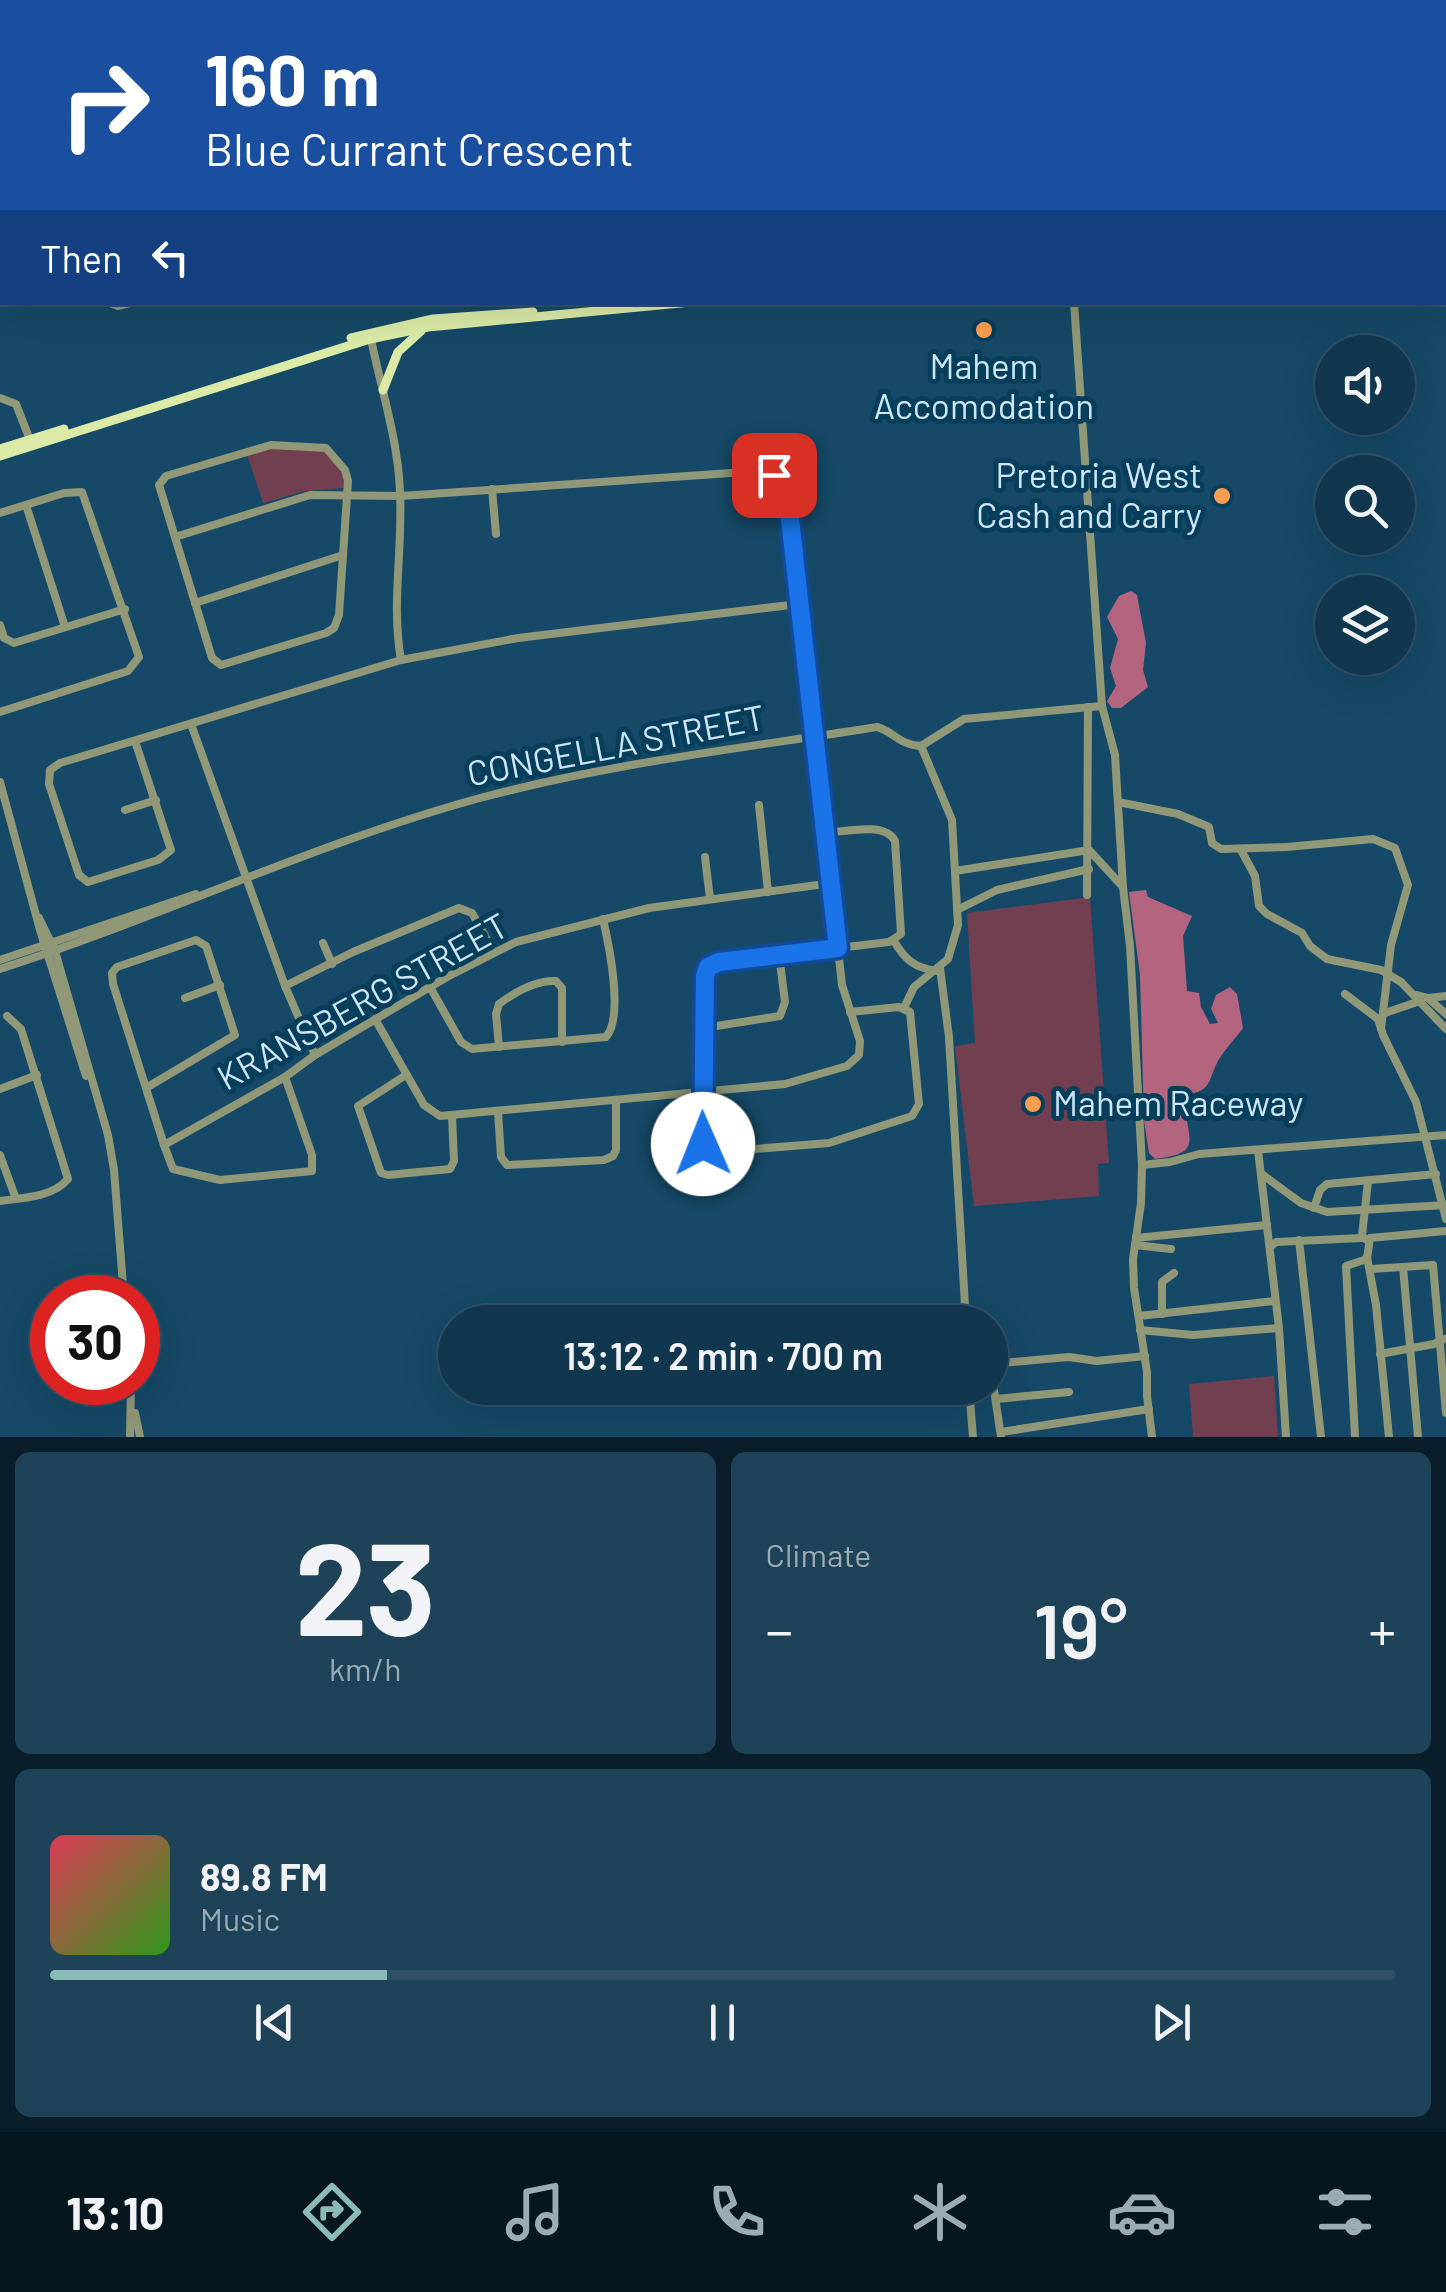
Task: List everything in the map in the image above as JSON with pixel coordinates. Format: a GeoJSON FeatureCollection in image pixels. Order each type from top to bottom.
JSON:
{"type":"FeatureCollection","features":[{"type":"Feature","properties":{"kind":"main road"},"geometry":{"type":"LineString","coordinates":[[0,448],[432,319],[604,305]]}},
{"type":"Feature","properties":{"kind":"main road"},"geometry":{"type":"LineString","coordinates":[[0,456],[370,335],[659,305]]}},
{"type":"Feature","properties":{"kind":"main road"},"geometry":{"type":"LineString","coordinates":[[383,390],[398,352],[428,327]]}},
{"type":"Feature","properties":{"kind":"street"},"geometry":{"type":"LineString","coordinates":[[1074,305],[1102,706],[1115,754],[1122,887],[1130,946],[1142,1165],[1134,1288],[1152,1437]]}},
{"type":"Feature","properties":{"kind":"street"},"geometry":{"type":"LineString","coordinates":[[370,335],[398,456],[394,618],[401,660]]}},
{"type":"Feature","properties":{"kind":"street"},"geometry":{"type":"LineString","coordinates":[[0,398],[16,404],[30,440]]}},
{"type":"Feature","properties":{"kind":"street"},"geometry":{"type":"LineString","coordinates":[[314,445],[331,450],[345,470],[348,496],[337,623],[326,633],[229,664],[218,664],[212,658],[160,491],[161,480],[263,446],[314,445]]}},
{"type":"Feature","properties":{"kind":"street"},"geometry":{"type":"LineString","coordinates":[[175,537],[301,497],[400,496],[760,471],[774,475],[787,492],[842,985],[860,1041],[859,1055],[846,1066],[801,1082],[452,1116],[431,1112],[375,1019]]}},
{"type":"Feature","properties":{"kind":"street"},"geometry":{"type":"LineString","coordinates":[[492,489],[496,534]]}},
{"type":"Feature","properties":{"kind":"street"},"geometry":{"type":"LineString","coordinates":[[0,513],[73,490],[82,492],[138,653],[132,668],[1,711]]}},
{"type":"Feature","properties":{"kind":"street"},"geometry":{"type":"LineString","coordinates":[[26,505],[64,627]]}},
{"type":"Feature","properties":{"kind":"street"},"geometry":{"type":"LineString","coordinates":[[195,603],[343,555]]}},
{"type":"Feature","properties":{"kind":"street"},"geometry":{"type":"LineString","coordinates":[[135,741],[169,853],[95,882],[83,880],[50,784],[50,770],[60,763],[401,660],[518,638],[798,604]]}},
{"type":"Feature","properties":{"kind":"street"},"geometry":{"type":"LineString","coordinates":[[0,625],[10,643],[125,609]]}},
{"type":"Feature","properties":{"kind":"street"},"geometry":{"type":"LineString","coordinates":[[904,1008],[914,987],[948,959],[957,936],[952,820],[921,746],[968,718],[1102,706]]}},
{"type":"Feature","properties":{"kind":"street"},"geometry":{"type":"LineString","coordinates":[[1088,707],[1088,895]]}},
{"type":"Feature","properties":{"kind":"street"},"geometry":{"type":"LineString","coordinates":[[191,724],[285,986],[315,1055]]}},
{"type":"Feature","properties":{"kind":"street","name":"CONGELLA STREET"},"geometry":{"type":"LineString","coordinates":[[0,969],[425,814],[532,785],[647,761],[877,727],[900,742],[921,746]]}},
{"type":"Feature","properties":{"kind":"street"},"geometry":{"type":"LineString","coordinates":[[0,782],[109,1146],[122,1275]]}},
{"type":"Feature","properties":{"kind":"street"},"geometry":{"type":"LineString","coordinates":[[124,810],[156,800]]}},
{"type":"Feature","properties":{"kind":"street"},"geometry":{"type":"LineString","coordinates":[[1118,802],[1178,814],[1208,827],[1212,844],[1218,848],[1241,850],[1373,838],[1395,848],[1408,885],[1395,926],[1382,1029]]}},
{"type":"Feature","properties":{"kind":"street"},"geometry":{"type":"LineString","coordinates":[[759,805],[768,892]]}},
{"type":"Feature","properties":{"kind":"street"},"geometry":{"type":"LineString","coordinates":[[825,833],[882,830],[894,836],[902,934],[894,941],[710,965],[705,973],[703,1144],[712,1152],[822,1145],[909,1118],[919,1104],[913,1020],[904,1008]]}},
{"type":"Feature","properties":{"kind":"street"},"geometry":{"type":"LineString","coordinates":[[956,871],[1089,850]]}},
{"type":"Feature","properties":{"kind":"street"},"geometry":{"type":"LineString","coordinates":[[1089,850],[1122,887]]}},
{"type":"Feature","properties":{"kind":"street"},"geometry":{"type":"LineString","coordinates":[[1241,850],[1254,870],[1259,906],[1268,914],[1302,933],[1310,946],[1327,959],[1388,974],[1446,1014]]}},
{"type":"Feature","properties":{"kind":"street"},"geometry":{"type":"LineString","coordinates":[[705,857],[710,899]]}},
{"type":"Feature","properties":{"kind":"street"},"geometry":{"type":"LineString","coordinates":[[958,910],[997,890],[1090,868]]}},
{"type":"Feature","properties":{"kind":"street","name":"KRANSBERG STREET"},"geometry":{"type":"LineString","coordinates":[[164,1146],[430,987],[516,942],[649,908],[832,883]]}},
{"type":"Feature","properties":{"kind":"street"},"geometry":{"type":"LineString","coordinates":[[285,986],[459,908],[472,913],[494,952]]}},
{"type":"Feature","properties":{"kind":"street"},"geometry":{"type":"LineString","coordinates":[[430,987],[466,1047],[602,1038],[612,1030],[612,961],[602,919]]}},
{"type":"Feature","properties":{"kind":"street"},"geometry":{"type":"LineString","coordinates":[[146,1088],[234,1037],[235,1028],[206,944],[198,940],[114,970],[113,984],[164,1146],[173,1169],[209,1178],[311,1172],[314,1163],[285,1077]]}},
{"type":"Feature","properties":{"kind":"street"},"geometry":{"type":"LineString","coordinates":[[894,941],[911,963],[914,987]]}},
{"type":"Feature","properties":{"kind":"street"},"geometry":{"type":"LineString","coordinates":[[323,943],[332,964]]}},
{"type":"Feature","properties":{"kind":"street","name":"CONGELLA STREET"},"geometry":{"type":"LineString","coordinates":[[0,960],[50,948]]}},
{"type":"Feature","properties":{"kind":"street"},"geometry":{"type":"LineString","coordinates":[[704,1028],[780,1016],[785,1002],[779,955]]}},
{"type":"Feature","properties":{"kind":"street"},"geometry":{"type":"LineString","coordinates":[[911,963],[938,970]]}},
{"type":"Feature","properties":{"kind":"street"},"geometry":{"type":"LineString","coordinates":[[938,970],[948,1037],[965,1305]]}},
{"type":"Feature","properties":{"kind":"street"},"geometry":{"type":"LineString","coordinates":[[499,1047],[499,1004],[546,981],[556,982],[562,988],[562,1042]]}},
{"type":"Feature","properties":{"kind":"street"},"geometry":{"type":"LineString","coordinates":[[185,998],[220,985]]}},
{"type":"Feature","properties":{"kind":"street"},"geometry":{"type":"LineString","coordinates":[[1346,994],[1374,1015],[1418,1108],[1446,1219]]}},
{"type":"Feature","properties":{"kind":"street"},"geometry":{"type":"LineString","coordinates":[[1385,1013],[1420,998],[1446,996]]}},
{"type":"Feature","properties":{"kind":"street"},"geometry":{"type":"LineString","coordinates":[[1420,998],[1446,1029]]}},
{"type":"Feature","properties":{"kind":"street"},"geometry":{"type":"LineString","coordinates":[[850,1012],[904,1008]]}},
{"type":"Feature","properties":{"kind":"street"},"geometry":{"type":"LineString","coordinates":[[0,1200],[50,1190],[64,1185],[68,1179],[21,1029],[6,1016]]}},
{"type":"Feature","properties":{"kind":"street"},"geometry":{"type":"LineString","coordinates":[[406,1075],[358,1106],[381,1173],[388,1176],[450,1169],[454,1160],[452,1116]]}},
{"type":"Feature","properties":{"kind":"street"},"geometry":{"type":"LineString","coordinates":[[0,1089],[36,1076]]}},
{"type":"Feature","properties":{"kind":"street"},"geometry":{"type":"LineString","coordinates":[[498,1112],[500,1154],[507,1165],[604,1160],[616,1150],[616,1100]]}},
{"type":"Feature","properties":{"kind":"street"},"geometry":{"type":"LineString","coordinates":[[1142,1165],[1199,1154],[1446,1135]]}},
{"type":"Feature","properties":{"kind":"street"},"geometry":{"type":"LineString","coordinates":[[1258,1150],[1279,1328],[1286,1437]]}},
{"type":"Feature","properties":{"kind":"street"},"geometry":{"type":"LineString","coordinates":[[0,1155],[16,1199]]}},
{"type":"Feature","properties":{"kind":"street"},"geometry":{"type":"LineString","coordinates":[[1314,1208],[1327,1184],[1446,1168]]}},
{"type":"Feature","properties":{"kind":"street"},"geometry":{"type":"LineString","coordinates":[[1263,1175],[1301,1203],[1327,1212],[1444,1205]]}},
{"type":"Feature","properties":{"kind":"street"},"geometry":{"type":"LineString","coordinates":[[1368,1181],[1365,1239],[1389,1437]]}},
{"type":"Feature","properties":{"kind":"street"},"geometry":{"type":"LineString","coordinates":[[1135,1242],[1267,1225]]}},
{"type":"Feature","properties":{"kind":"street"},"geometry":{"type":"LineString","coordinates":[[1270,1247],[1276,1242],[1299,1240],[1446,1232]]}},
{"type":"Feature","properties":{"kind":"street"},"geometry":{"type":"LineString","coordinates":[[1299,1240],[1320,1437]]}},
{"type":"Feature","properties":{"kind":"street"},"geometry":{"type":"LineString","coordinates":[[1135,1242],[1171,1249]]}},
{"type":"Feature","properties":{"kind":"street"},"geometry":{"type":"LineString","coordinates":[[1355,1437],[1345,1276],[1346,1265],[1368,1257]]}},
{"type":"Feature","properties":{"kind":"street"},"geometry":{"type":"LineString","coordinates":[[1371,1269],[1446,1264]]}},
{"type":"Feature","properties":{"kind":"street"},"geometry":{"type":"LineString","coordinates":[[1433,1265],[1444,1340],[1446,1413]]}},
{"type":"Feature","properties":{"kind":"street"},"geometry":{"type":"LineString","coordinates":[[1403,1267],[1418,1437]]}},
{"type":"Feature","properties":{"kind":"street"},"geometry":{"type":"LineString","coordinates":[[1162,1314],[1162,1282],[1174,1274]]}},
{"type":"Feature","properties":{"kind":"street"},"geometry":{"type":"LineString","coordinates":[[1139,1316],[1275,1301]]}},
{"type":"Feature","properties":{"kind":"street"},"geometry":{"type":"LineString","coordinates":[[1140,1330],[1193,1335],[1279,1328]]}},
{"type":"Feature","properties":{"kind":"street"},"geometry":{"type":"LineString","coordinates":[[1380,1354],[1444,1340]]}},
{"type":"Feature","properties":{"kind":"street"},"geometry":{"type":"LineString","coordinates":[[1008,1362],[1070,1358],[1097,1362],[1145,1356]]}},
{"type":"Feature","properties":{"kind":"street"},"geometry":{"type":"LineString","coordinates":[[1008,1398],[1069,1392]]}},
{"type":"Feature","properties":{"kind":"street"},"geometry":{"type":"LineString","coordinates":[[130,1437],[131,1405]]}},
{"type":"Feature","properties":{"kind":"street"},"geometry":{"type":"LineString","coordinates":[[134,1405],[140,1437]]}},
{"type":"Feature","properties":{"kind":"street"},"geometry":{"type":"LineString","coordinates":[[971,1405],[973,1437]]}},
{"type":"Feature","properties":{"kind":"street"},"geometry":{"type":"LineString","coordinates":[[997,1405],[1001,1434],[1148,1409]]}},
{"type":"Feature","properties":{"kind":"shaded area"},"geometry":{"type":"Polygon","coordinates":[[[301,446],[329,452],[343,474],[343,488],[305,491],[263,503],[247,454],[264,448],[301,446]]]}},
{"type":"Feature","properties":{"kind":"shaded area"},"geometry":{"type":"Polygon","coordinates":[[[1131,591],[1137,595],[1146,643],[1143,670],[1148,687],[1121,708],[1112,708],[1107,701],[1116,686],[1110,668],[1118,639],[1107,617],[1119,596],[1131,591]]]}},
{"type":"Feature","properties":{"kind":"shaded area"},"geometry":{"type":"Polygon","coordinates":[[[1146,890],[1148,897],[1192,916],[1183,936],[1187,991],[1199,993],[1210,1024],[1218,1023],[1211,1009],[1216,995],[1230,987],[1237,994],[1243,1028],[1220,1057],[1208,1084],[1188,1094],[1188,1146],[1183,1152],[1155,1159],[1149,1153],[1144,1121],[1140,975],[1129,892],[1146,890]]]}},
{"type":"Feature","properties":{"kind":"shaded area","name":"Mahem Raceway"},"geometry":{"type":"Polygon","coordinates":[[[1090,897],[1109,1163],[1098,1164],[1099,1196],[974,1206],[955,1046],[975,1043],[967,913],[1090,897]]]}},
{"type":"Feature","properties":{"kind":"shaded area"},"geometry":{"type":"Polygon","coordinates":[[[1274,1376],[1278,1437],[1193,1437],[1189,1384],[1274,1376]]]}},
{"type":"Feature","properties":{"kind":"place","name":"Mahem Accomodation"},"geometry":{"type":"Point","coordinates":[984,330]}},
{"type":"Feature","properties":{"kind":"place","name":"Pretoria West Cash and Carry"},"geometry":{"type":"Point","coordinates":[1222,496]}},
{"type":"Feature","properties":{"kind":"place","name":"Mahem Raceway"},"geometry":{"type":"Point","coordinates":[1033,1104]}},
{"type":"Feature","properties":{"kind":"route"},"geometry":{"type":"LineString","coordinates":[[703,1144],[708,967],[712,963],[838,948],[787,492],[774,475]]}}]}
